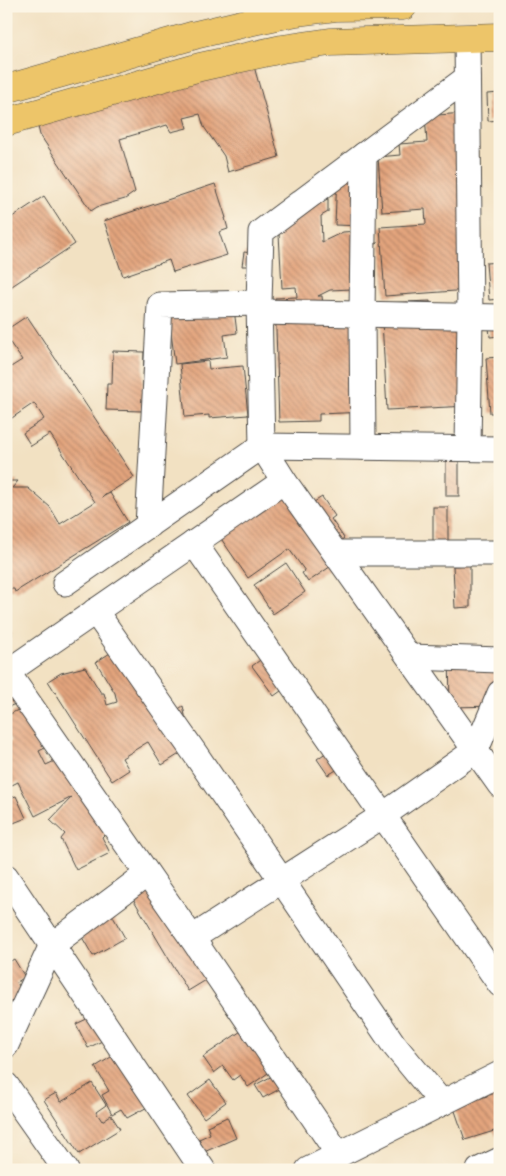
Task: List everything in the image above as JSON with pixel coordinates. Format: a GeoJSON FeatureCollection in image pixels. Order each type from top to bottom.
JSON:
{"type":"FeatureCollection","features":[{"type":"Feature","properties":{"kind":"main road"},"geometry":{"type":"LineString","coordinates":[[6,89],[254,20],[335,7],[404,6]]}},
{"type":"Feature","properties":{"kind":"main road"},"geometry":{"type":"LineString","coordinates":[[6,122],[200,68],[282,49],[330,42],[500,37]]}},
{"type":"Feature","properties":{"kind":"street"},"geometry":{"type":"LineString","coordinates":[[467,38],[470,316],[468,448]]}},
{"type":"Feature","properties":{"kind":"street"},"geometry":{"type":"LineString","coordinates":[[467,78],[261,232],[259,307],[262,446],[284,481],[500,785]]}},
{"type":"Feature","properties":{"kind":"street"},"geometry":{"type":"LineString","coordinates":[[363,447],[364,155]]}},
{"type":"Feature","properties":{"kind":"street"},"geometry":{"type":"LineString","coordinates":[[148,526],[160,305],[259,307],[362,314],[500,317]]}},
{"type":"Feature","properties":{"kind":"street"},"geometry":{"type":"LineString","coordinates":[[65,583],[262,446],[500,449]]}},
{"type":"Feature","properties":{"kind":"street"},"geometry":{"type":"LineString","coordinates":[[284,481],[6,673],[192,938],[339,1156]]}},
{"type":"Feature","properties":{"kind":"street"},"geometry":{"type":"LineString","coordinates":[[194,543],[500,984]]}},
{"type":"Feature","properties":{"kind":"street"},"geometry":{"type":"LineString","coordinates":[[336,553],[500,552]]}},
{"type":"Feature","properties":{"kind":"street"},"geometry":{"type":"LineString","coordinates":[[95,611],[394,1045],[442,1103]]}},
{"type":"Feature","properties":{"kind":"street"},"geometry":{"type":"LineString","coordinates":[[410,657],[500,660]]}},
{"type":"Feature","properties":{"kind":"street"},"geometry":{"type":"LineString","coordinates":[[192,938],[282,882],[382,816],[476,750],[500,693]]}},
{"type":"Feature","properties":{"kind":"street"},"geometry":{"type":"LineString","coordinates":[[6,1045],[52,945],[147,874]]}},
{"type":"Feature","properties":{"kind":"street"},"geometry":{"type":"LineString","coordinates":[[6,877],[203,1170]]}},
{"type":"Feature","properties":{"kind":"street"},"geometry":{"type":"LineString","coordinates":[[308,1170],[500,1074]]}},
{"type":"Feature","properties":{"kind":"street"},"geometry":{"type":"LineString","coordinates":[[6,1085],[66,1170]]}},
{"type":"Feature","properties":{"kind":"street"},"geometry":{"type":"LineString","coordinates":[[479,1170],[500,1160]]}},
{"type":"Feature","properties":{"kind":"building"},"geometry":{"type":"Polygon","coordinates":[[[106,6],[118,6],[118,7],[107,10],[106,6]]]}},
{"type":"Feature","properties":{"kind":"building"},"geometry":{"type":"Polygon","coordinates":[[[252,59],[279,157],[228,172],[224,156],[204,127],[200,114],[184,118],[187,128],[171,132],[167,125],[120,139],[135,192],[125,199],[97,207],[91,211],[40,135],[36,119],[252,59]]]}},
{"type":"Feature","properties":{"kind":"building"},"geometry":{"type":"Polygon","coordinates":[[[500,93],[500,120],[488,121],[487,94],[500,93]]]}},
{"type":"Feature","properties":{"kind":"building"},"geometry":{"type":"Polygon","coordinates":[[[464,113],[469,290],[385,296],[380,227],[426,224],[425,209],[382,212],[378,157],[400,155],[399,144],[427,142],[425,116],[464,113]]]}},
{"type":"Feature","properties":{"kind":"building"},"geometry":{"type":"Polygon","coordinates":[[[337,174],[365,175],[363,226],[335,225],[337,174]]]}},
{"type":"Feature","properties":{"kind":"building"},"geometry":{"type":"Polygon","coordinates":[[[215,184],[228,229],[219,232],[227,255],[173,272],[169,260],[123,276],[104,221],[215,184]]]}},
{"type":"Feature","properties":{"kind":"building"},"geometry":{"type":"Polygon","coordinates":[[[44,196],[75,244],[6,290],[6,221],[44,196]]]}},
{"type":"Feature","properties":{"kind":"building"},"geometry":{"type":"Polygon","coordinates":[[[328,199],[328,212],[321,216],[322,242],[343,232],[357,231],[364,244],[378,243],[364,251],[352,289],[330,290],[318,296],[322,296],[323,307],[362,305],[366,412],[319,414],[319,421],[279,422],[275,298],[297,297],[296,287],[282,288],[278,216],[309,200],[328,199]]]}},
{"type":"Feature","properties":{"kind":"building"},"geometry":{"type":"Polygon","coordinates":[[[244,252],[252,253],[250,266],[242,266],[244,252]]]}},
{"type":"Feature","properties":{"kind":"building"},"geometry":{"type":"Polygon","coordinates":[[[500,262],[500,299],[489,300],[486,263],[500,262]]]}},
{"type":"Feature","properties":{"kind":"building"},"geometry":{"type":"Polygon","coordinates":[[[430,301],[430,309],[466,308],[469,406],[387,410],[381,303],[430,301]]]}},
{"type":"Feature","properties":{"kind":"building"},"geometry":{"type":"Polygon","coordinates":[[[500,307],[500,336],[490,337],[487,308],[500,307]]]}},
{"type":"Feature","properties":{"kind":"building"},"geometry":{"type":"Polygon","coordinates":[[[234,309],[237,333],[224,335],[227,357],[175,364],[169,317],[234,309]]]}},
{"type":"Feature","properties":{"kind":"building"},"geometry":{"type":"Polygon","coordinates":[[[27,316],[134,477],[102,497],[110,493],[128,522],[15,592],[14,589],[6,589],[6,481],[18,481],[12,488],[28,488],[50,507],[60,524],[95,502],[50,434],[31,446],[23,433],[44,419],[34,403],[6,422],[6,370],[22,360],[6,337],[6,330],[27,316]]]}},
{"type":"Feature","properties":{"kind":"building"},"geometry":{"type":"Polygon","coordinates":[[[113,351],[144,352],[142,411],[106,410],[107,384],[112,384],[113,351]]]}},
{"type":"Feature","properties":{"kind":"building"},"geometry":{"type":"Polygon","coordinates":[[[500,357],[500,413],[490,413],[486,358],[500,357]]]}},
{"type":"Feature","properties":{"kind":"building"},"geometry":{"type":"Polygon","coordinates":[[[208,361],[209,369],[243,366],[248,415],[209,418],[209,415],[185,417],[180,364],[208,361]]]}},
{"type":"Feature","properties":{"kind":"building"},"geometry":{"type":"Polygon","coordinates":[[[446,461],[459,461],[459,496],[446,496],[446,461]]]}},
{"type":"Feature","properties":{"kind":"building"},"geometry":{"type":"Polygon","coordinates":[[[293,472],[314,502],[322,497],[335,516],[331,519],[344,538],[339,542],[347,555],[308,582],[302,573],[305,571],[289,549],[248,578],[213,527],[293,472]]]}},
{"type":"Feature","properties":{"kind":"building"},"geometry":{"type":"Polygon","coordinates":[[[433,507],[448,507],[448,547],[433,547],[433,507]]]}},
{"type":"Feature","properties":{"kind":"building"},"geometry":{"type":"Polygon","coordinates":[[[286,563],[305,592],[273,614],[254,585],[286,563]]]}},
{"type":"Feature","properties":{"kind":"building"},"geometry":{"type":"Polygon","coordinates":[[[470,565],[470,607],[455,608],[453,566],[470,565]]]}},
{"type":"Feature","properties":{"kind":"building"},"geometry":{"type":"Polygon","coordinates":[[[6,618],[12,635],[6,637],[6,618]]]}},
{"type":"Feature","properties":{"kind":"building"},"geometry":{"type":"Polygon","coordinates":[[[268,628],[282,654],[292,683],[274,696],[252,666],[267,655],[256,634],[268,628]]]}},
{"type":"Feature","properties":{"kind":"building"},"geometry":{"type":"Polygon","coordinates":[[[118,648],[161,721],[183,706],[186,720],[200,741],[162,765],[148,742],[122,758],[129,770],[112,781],[48,681],[61,673],[85,667],[101,693],[104,693],[107,705],[117,702],[115,693],[96,662],[118,648]]]}},
{"type":"Feature","properties":{"kind":"building"},"geometry":{"type":"Polygon","coordinates":[[[498,652],[499,706],[450,707],[449,653],[498,652]]]}},
{"type":"Feature","properties":{"kind":"building"},"geometry":{"type":"Polygon","coordinates":[[[6,675],[22,701],[6,708],[6,675]]]}},
{"type":"Feature","properties":{"kind":"building"},"geometry":{"type":"Polygon","coordinates":[[[34,702],[55,743],[39,751],[46,765],[57,760],[110,829],[102,837],[110,853],[76,870],[61,839],[65,834],[50,820],[72,797],[35,816],[18,782],[6,788],[6,746],[11,741],[6,732],[6,716],[34,702]]]}},
{"type":"Feature","properties":{"kind":"building"},"geometry":{"type":"Polygon","coordinates":[[[327,752],[338,769],[328,775],[317,759],[327,752]]]}},
{"type":"Feature","properties":{"kind":"building"},"geometry":{"type":"Polygon","coordinates":[[[6,790],[10,798],[16,796],[26,818],[6,826],[6,805],[8,805],[6,790]]]}},
{"type":"Feature","properties":{"kind":"building"},"geometry":{"type":"Polygon","coordinates":[[[157,875],[216,974],[188,991],[129,892],[157,875]]]}},
{"type":"Feature","properties":{"kind":"building"},"geometry":{"type":"Polygon","coordinates":[[[111,913],[125,938],[93,956],[79,932],[111,913]]]}},
{"type":"Feature","properties":{"kind":"building"},"geometry":{"type":"Polygon","coordinates":[[[14,959],[25,977],[17,982],[24,996],[6,1004],[6,964],[14,959]]]}},
{"type":"Feature","properties":{"kind":"building"},"geometry":{"type":"Polygon","coordinates":[[[106,1010],[118,1033],[88,1048],[76,1024],[106,1010]]]}},
{"type":"Feature","properties":{"kind":"building"},"geometry":{"type":"Polygon","coordinates":[[[250,1025],[278,1066],[248,1087],[240,1075],[233,1080],[223,1066],[214,1073],[203,1057],[250,1025]]]}},
{"type":"Feature","properties":{"kind":"building"},"geometry":{"type":"Polygon","coordinates":[[[124,1049],[155,1103],[127,1118],[121,1109],[112,1114],[102,1095],[109,1091],[95,1067],[124,1049]]]}},
{"type":"Feature","properties":{"kind":"building"},"geometry":{"type":"Polygon","coordinates":[[[280,1072],[287,1085],[263,1098],[255,1085],[280,1072]]]}},
{"type":"Feature","properties":{"kind":"building"},"geometry":{"type":"Polygon","coordinates":[[[210,1080],[226,1102],[204,1118],[188,1096],[210,1080]]]}},
{"type":"Feature","properties":{"kind":"building"},"geometry":{"type":"Polygon","coordinates":[[[92,1083],[106,1105],[96,1112],[102,1121],[111,1115],[120,1129],[79,1154],[44,1100],[56,1093],[61,1102],[92,1083]]]}},
{"type":"Feature","properties":{"kind":"building"},"geometry":{"type":"Polygon","coordinates":[[[495,1093],[500,1107],[500,1135],[496,1136],[494,1131],[465,1140],[454,1108],[495,1093]]]}},
{"type":"Feature","properties":{"kind":"building"},"geometry":{"type":"Polygon","coordinates":[[[227,1117],[236,1138],[204,1152],[199,1139],[210,1134],[207,1126],[227,1117]]]}}]}
